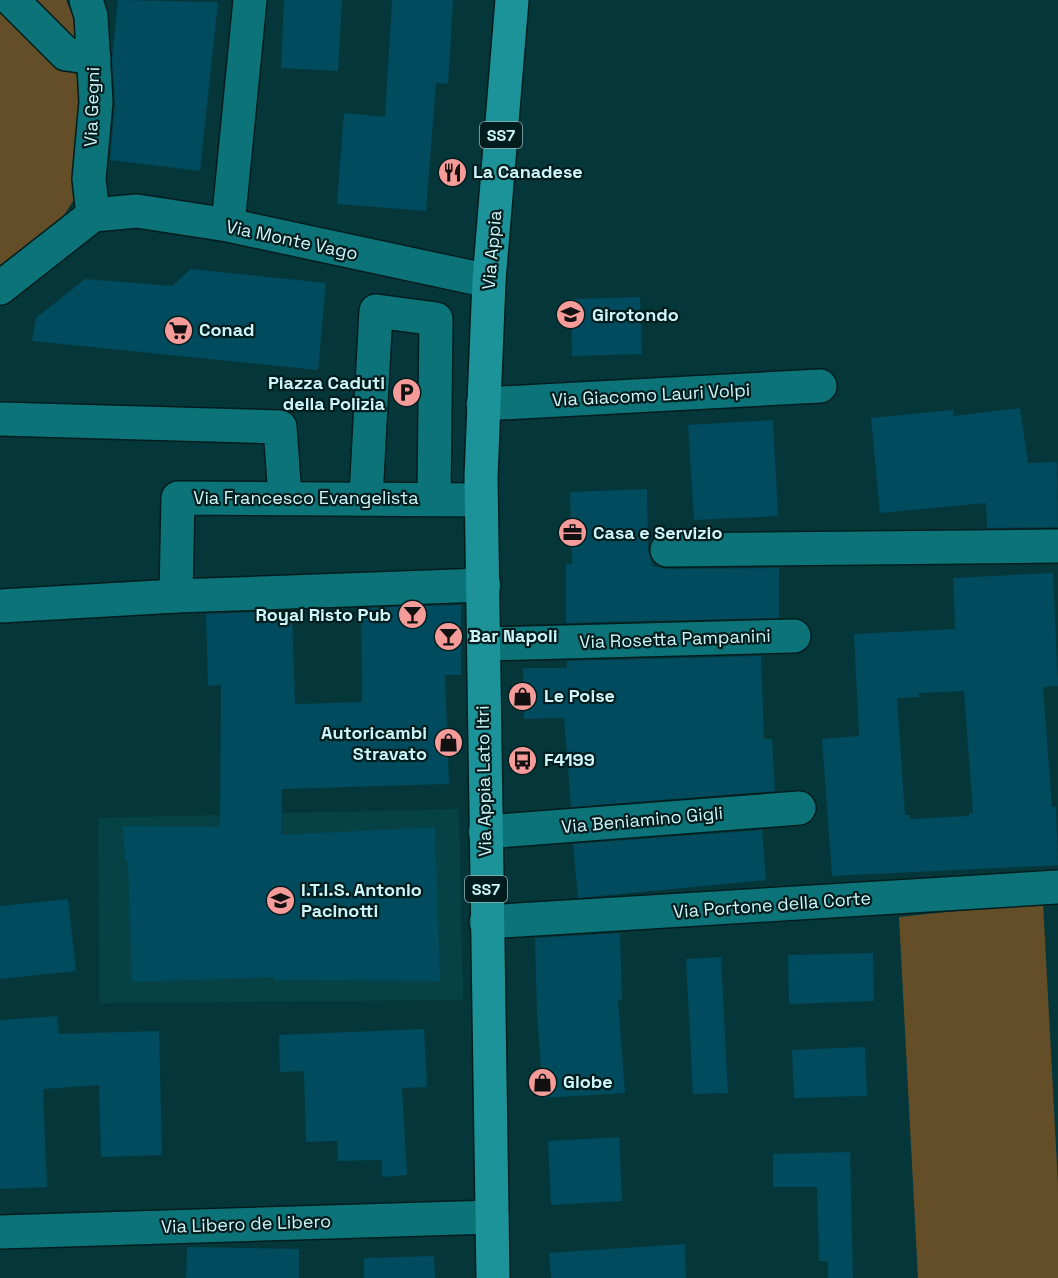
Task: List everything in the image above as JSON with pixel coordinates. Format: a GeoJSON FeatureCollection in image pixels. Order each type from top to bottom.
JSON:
{"type":"FeatureCollection","features":[{"type":"Feature","properties":{"kind":"main road","name":"Via Appia"},"geometry":{"type":"LineString","coordinates":[[481,500],[489,281],[512,0]]}},
{"type":"Feature","properties":{"kind":"main road","name":"Via Appia Lato Itri"},"geometry":{"type":"LineString","coordinates":[[481,500],[493,1278]]}},
{"type":"Feature","properties":{"kind":"street"},"geometry":{"type":"LineString","coordinates":[[12,0],[66,54],[94,58]]}},
{"type":"Feature","properties":{"kind":"street","name":"Via Gegni"},"geometry":{"type":"LineString","coordinates":[[86,0],[91,16],[96,102],[89,178],[93,215]]}},
{"type":"Feature","properties":{"kind":"street"},"geometry":{"type":"LineString","coordinates":[[228,225],[250,0]]}},
{"type":"Feature","properties":{"kind":"street","name":"Via Monte Vago"},"geometry":{"type":"LineString","coordinates":[[93,215],[137,211],[228,225],[489,281]]}},
{"type":"Feature","properties":{"kind":"street"},"geometry":{"type":"LineString","coordinates":[[0,288],[93,215]]}},
{"type":"Feature","properties":{"kind":"street"},"geometry":{"type":"LineString","coordinates":[[366,497],[376,311],[436,319],[434,498]]}},
{"type":"Feature","properties":{"kind":"street","name":"Via Giacomo Lauri Volpi"},"geometry":{"type":"LineString","coordinates":[[483,404],[820,386]]}},
{"type":"Feature","properties":{"kind":"street"},"geometry":{"type":"LineString","coordinates":[[0,419],[280,427],[285,497]]}},
{"type":"Feature","properties":{"kind":"street","name":"Via Francesco Evangelista"},"geometry":{"type":"LineString","coordinates":[[174,596],[178,498],[366,497],[481,500]]}},
{"type":"Feature","properties":{"kind":"street"},"geometry":{"type":"LineString","coordinates":[[667,550],[1058,546]]}},
{"type":"Feature","properties":{"kind":"street"},"geometry":{"type":"LineString","coordinates":[[0,606],[174,596],[484,585]]}},
{"type":"Feature","properties":{"kind":"street","name":"Via Rosetta Pampanini"},"geometry":{"type":"LineString","coordinates":[[484,644],[794,636]]}},
{"type":"Feature","properties":{"kind":"street","name":"Via Beniamino Gigli"},"geometry":{"type":"LineString","coordinates":[[485,832],[799,808]]}},
{"type":"Feature","properties":{"kind":"street","name":"Via Portone della Corte"},"geometry":{"type":"LineString","coordinates":[[486,922],[1058,887]]}},
{"type":"Feature","properties":{"kind":"street","name":"Via Libero de Libero"},"geometry":{"type":"LineString","coordinates":[[0,1232],[492,1216]]}},
{"type":"Feature","properties":{"kind":"shaded area"},"geometry":{"type":"Polygon","coordinates":[[[0,0],[66,0],[80,34],[85,67],[77,195],[64,215],[0,271],[0,0]]]}},
{"type":"Feature","properties":{"kind":"shaded area","name":"I.T.I.S. Antonio Pacinotti"},"geometry":{"type":"Polygon","coordinates":[[[459,809],[463,1000],[99,1003],[98,818],[459,809]]]}},
{"type":"Feature","properties":{"kind":"shaded area"},"geometry":{"type":"Polygon","coordinates":[[[1043,902],[1058,1185],[1058,1278],[918,1278],[899,917],[1043,902]]]}},
{"type":"Feature","properties":{"kind":"building"},"geometry":{"type":"Polygon","coordinates":[[[118,0],[218,2],[200,171],[110,160],[115,104],[112,59],[118,0]]]}},
{"type":"Feature","properties":{"kind":"building"},"geometry":{"type":"Polygon","coordinates":[[[284,0],[342,0],[338,71],[281,68],[284,0]]]}},
{"type":"Feature","properties":{"kind":"building"},"geometry":{"type":"Polygon","coordinates":[[[392,0],[453,0],[448,84],[436,83],[426,211],[337,204],[344,113],[385,117],[392,0]]]}},
{"type":"Feature","properties":{"kind":"building","name":"Conad"},"geometry":{"type":"Polygon","coordinates":[[[191,269],[326,283],[318,370],[32,341],[36,318],[85,279],[172,286],[191,269]]]}},
{"type":"Feature","properties":{"kind":"building"},"geometry":{"type":"Polygon","coordinates":[[[640,297],[642,354],[572,356],[571,299],[640,297]]]}},
{"type":"Feature","properties":{"kind":"building"},"geometry":{"type":"Polygon","coordinates":[[[1020,408],[1028,463],[1057,462],[1058,527],[987,528],[986,503],[880,513],[871,418],[953,410],[953,416],[1020,408]]]}},
{"type":"Feature","properties":{"kind":"building"},"geometry":{"type":"Polygon","coordinates":[[[773,420],[778,516],[694,520],[688,425],[773,420]]]}},
{"type":"Feature","properties":{"kind":"building"},"geometry":{"type":"Polygon","coordinates":[[[647,489],[648,551],[653,566],[667,569],[779,568],[779,618],[566,623],[566,564],[572,564],[570,492],[647,489]]]}},
{"type":"Feature","properties":{"kind":"building"},"geometry":{"type":"Polygon","coordinates":[[[1053,573],[1058,686],[1043,687],[1052,807],[1056,807],[1058,865],[832,876],[822,739],[859,736],[854,634],[955,629],[953,578],[1053,573]],[[964,691],[919,693],[919,697],[897,698],[905,815],[910,815],[910,819],[969,816],[969,813],[973,813],[964,691]]]}},
{"type":"Feature","properties":{"kind":"building"},"geometry":{"type":"Polygon","coordinates":[[[461,605],[461,675],[445,675],[449,784],[282,789],[281,835],[435,827],[440,981],[274,980],[274,977],[132,982],[128,862],[125,862],[123,826],[220,827],[221,685],[208,686],[206,614],[292,611],[295,704],[362,702],[361,608],[461,605]]]}},
{"type":"Feature","properties":{"kind":"building"},"geometry":{"type":"Polygon","coordinates":[[[761,656],[764,739],[772,739],[775,791],[571,807],[564,718],[524,719],[523,668],[567,668],[567,661],[761,656]]]}},
{"type":"Feature","properties":{"kind":"building"},"geometry":{"type":"Polygon","coordinates":[[[762,830],[766,880],[578,898],[573,844],[762,830]]]}},
{"type":"Feature","properties":{"kind":"building"},"geometry":{"type":"Polygon","coordinates":[[[68,899],[76,971],[0,979],[0,906],[68,899]]]}},
{"type":"Feature","properties":{"kind":"building"},"geometry":{"type":"Polygon","coordinates":[[[620,933],[622,999],[618,1000],[625,1093],[543,1098],[535,938],[620,933]]]}},
{"type":"Feature","properties":{"kind":"building"},"geometry":{"type":"Polygon","coordinates":[[[873,953],[874,1001],[789,1004],[788,955],[873,953]]]}},
{"type":"Feature","properties":{"kind":"building"},"geometry":{"type":"Polygon","coordinates":[[[721,957],[728,1093],[693,1094],[686,959],[721,957]]]}},
{"type":"Feature","properties":{"kind":"building"},"geometry":{"type":"Polygon","coordinates":[[[57,1016],[59,1034],[159,1031],[162,1155],[101,1157],[99,1085],[43,1089],[47,1187],[0,1189],[0,1020],[57,1016]]]}},
{"type":"Feature","properties":{"kind":"building"},"geometry":{"type":"Polygon","coordinates":[[[424,1029],[427,1087],[402,1088],[407,1175],[382,1177],[382,1160],[338,1161],[337,1141],[306,1142],[304,1071],[280,1072],[279,1035],[424,1029]]]}},
{"type":"Feature","properties":{"kind":"building"},"geometry":{"type":"Polygon","coordinates":[[[865,1047],[867,1096],[794,1098],[792,1050],[865,1047]]]}},
{"type":"Feature","properties":{"kind":"building"},"geometry":{"type":"Polygon","coordinates":[[[619,1137],[622,1201],[551,1205],[548,1141],[619,1137]]]}},
{"type":"Feature","properties":{"kind":"building"},"geometry":{"type":"Polygon","coordinates":[[[850,1152],[853,1278],[828,1278],[828,1261],[819,1261],[817,1187],[773,1187],[773,1154],[850,1152]]]}},
{"type":"Feature","properties":{"kind":"building"},"geometry":{"type":"Polygon","coordinates":[[[685,1244],[686,1278],[551,1278],[549,1253],[685,1244]]]}},
{"type":"Feature","properties":{"kind":"building"},"geometry":{"type":"Polygon","coordinates":[[[187,1247],[299,1249],[299,1278],[186,1278],[187,1247]]]}},
{"type":"Feature","properties":{"kind":"building"},"geometry":{"type":"Polygon","coordinates":[[[434,1256],[435,1278],[364,1278],[364,1258],[434,1256]]]}},
{"type":"Feature","properties":{"kind":"place","name":"La Canadese"},"geometry":{"type":"Point","coordinates":[452,172]}},
{"type":"Feature","properties":{"kind":"place","name":"Girotondo"},"geometry":{"type":"Point","coordinates":[571,315]}},
{"type":"Feature","properties":{"kind":"place","name":"Conad"},"geometry":{"type":"Point","coordinates":[178,330]}},
{"type":"Feature","properties":{"kind":"place","name":"Piazza Caduti della Polizia"},"geometry":{"type":"Point","coordinates":[406,393]}},
{"type":"Feature","properties":{"kind":"place","name":"Casa e Servizio"},"geometry":{"type":"Point","coordinates":[572,533]}},
{"type":"Feature","properties":{"kind":"place","name":"Royal Risto Pub"},"geometry":{"type":"Point","coordinates":[412,615]}},
{"type":"Feature","properties":{"kind":"place","name":"Bar Napoli"},"geometry":{"type":"Point","coordinates":[448,636]}},
{"type":"Feature","properties":{"kind":"place","name":"Le Poise"},"geometry":{"type":"Point","coordinates":[523,696]}},
{"type":"Feature","properties":{"kind":"place","name":"Autoricambi Stravato"},"geometry":{"type":"Point","coordinates":[448,743]}},
{"type":"Feature","properties":{"kind":"place","name":"F4199"},"geometry":{"type":"Point","coordinates":[523,760]}},
{"type":"Feature","properties":{"kind":"place","name":"I.T.I.S. Antonio Pacinotti"},"geometry":{"type":"Point","coordinates":[280,900]}},
{"type":"Feature","properties":{"kind":"place","name":"Globe"},"geometry":{"type":"Point","coordinates":[542,1082]}}]}
